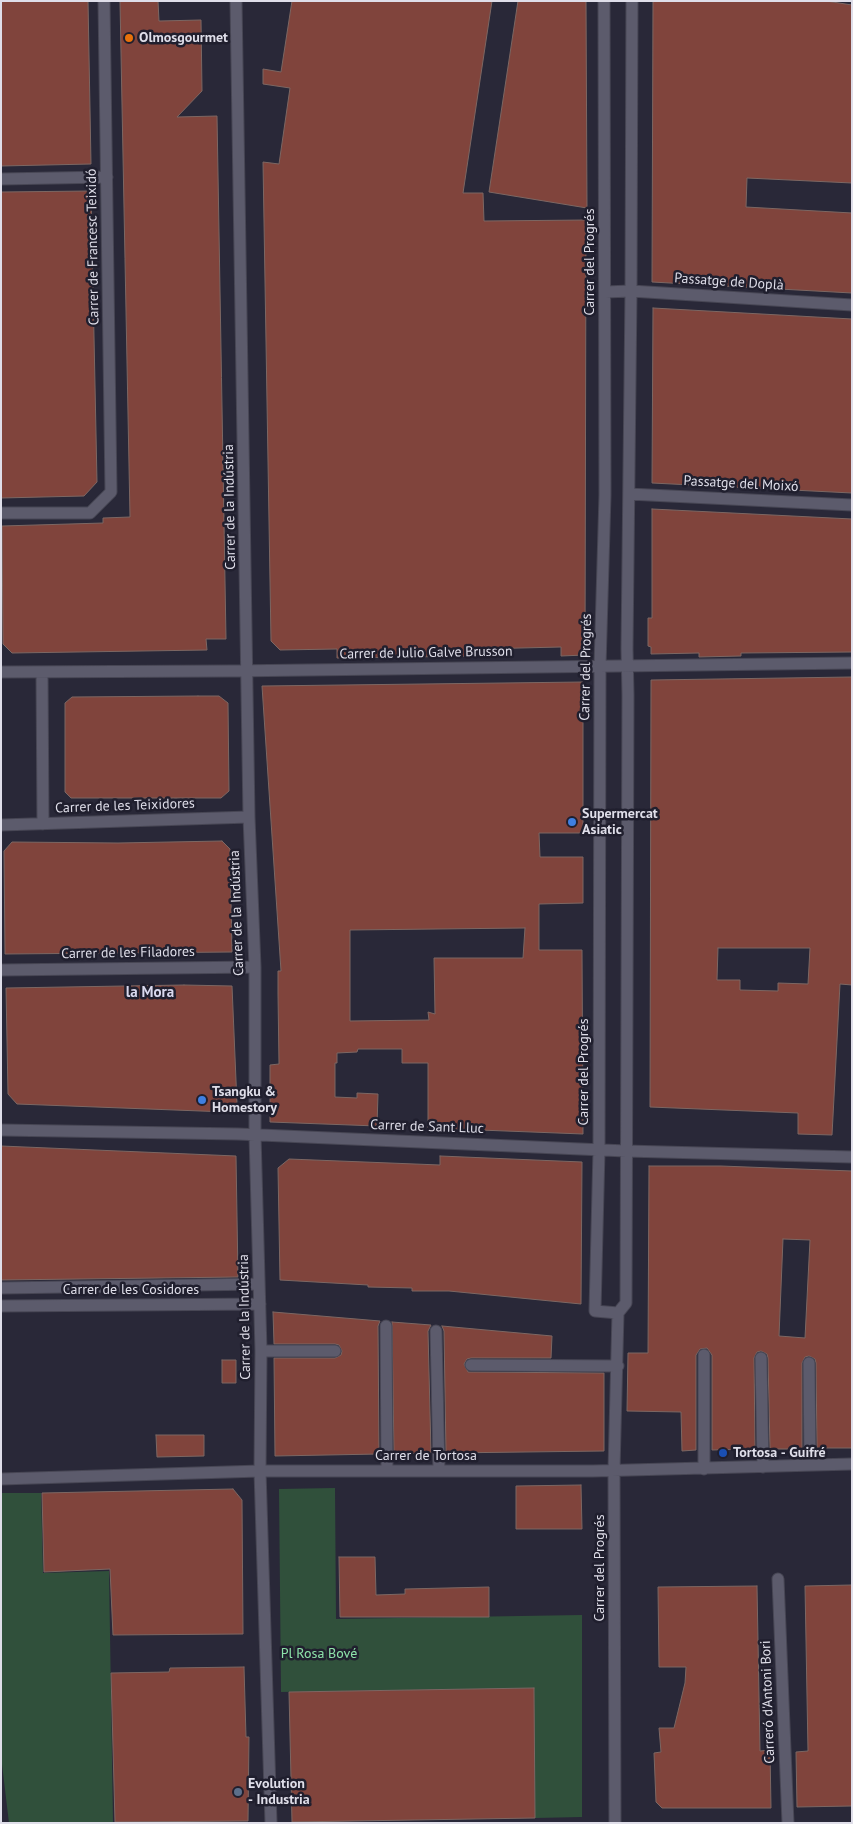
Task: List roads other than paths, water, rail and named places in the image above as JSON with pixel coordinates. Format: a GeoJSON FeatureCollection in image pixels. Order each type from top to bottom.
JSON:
{"type":"FeatureCollection","features":[{"type":"Feature","properties":{"kind":"street","name":"Carrer de Francesc Teixidó"},"geometry":{"type":"LineString","coordinates":[[1,513],[90,513],[111,492],[104,1]]}},
{"type":"Feature","properties":{"kind":"street","name":"Carrer de la Indústria"},"geometry":{"type":"LineString","coordinates":[[236,1],[249,817],[255,967],[255,1135],[261,1351],[260,1471],[271,1823]]}},
{"type":"Feature","properties":{"kind":"street","name":"Carrer del Progrés"},"geometry":{"type":"LineString","coordinates":[[604,1],[604,398],[606,496],[600,666],[598,1150],[595,1311],[618,1313]]}},
{"type":"Feature","properties":{"kind":"street","name":"Carrer del Progrés"},"geometry":{"type":"LineString","coordinates":[[615,1823],[614,1470],[618,1313],[626,1303],[632,1]]}},
{"type":"Feature","properties":{"kind":"street"},"geometry":{"type":"LineString","coordinates":[[1,179],[107,177]]}},
{"type":"Feature","properties":{"kind":"street","name":"Passatge de Doplà"},"geometry":{"type":"LineString","coordinates":[[605,292],[631,291],[852,305]]}},
{"type":"Feature","properties":{"kind":"street","name":"Passatge del Moixó"},"geometry":{"type":"LineString","coordinates":[[629,494],[852,505]]}},
{"type":"Feature","properties":{"kind":"street","name":"Carrer de Julio Galve Brusson"},"geometry":{"type":"LineString","coordinates":[[1,672],[247,671],[852,662]]}},
{"type":"Feature","properties":{"kind":"street"},"geometry":{"type":"LineString","coordinates":[[42,672],[43,824]]}},
{"type":"Feature","properties":{"kind":"street","name":"Carrer de les Teixidores"},"geometry":{"type":"LineString","coordinates":[[1,825],[249,817]]}},
{"type":"Feature","properties":{"kind":"street","name":"Carrer de les Filadores"},"geometry":{"type":"LineString","coordinates":[[1,970],[255,967]]}},
{"type":"Feature","properties":{"kind":"street","name":"Carrer de Sant Lluc"},"geometry":{"type":"LineString","coordinates":[[1,1130],[255,1135],[598,1150],[852,1157]]}},
{"type":"Feature","properties":{"kind":"street","name":"Carrer de les Cosidores"},"geometry":{"type":"LineString","coordinates":[[1,1288],[259,1284]]}},
{"type":"Feature","properties":{"kind":"street","name":"Carrer de les Cosidores"},"geometry":{"type":"LineString","coordinates":[[1,1306],[260,1304]]}},
{"type":"Feature","properties":{"kind":"street"},"geometry":{"type":"LineString","coordinates":[[386,1326],[387,1471]]}},
{"type":"Feature","properties":{"kind":"street"},"geometry":{"type":"LineString","coordinates":[[436,1331],[439,1470]]}},
{"type":"Feature","properties":{"kind":"street"},"geometry":{"type":"LineString","coordinates":[[261,1351],[335,1351]]}},
{"type":"Feature","properties":{"kind":"street"},"geometry":{"type":"LineString","coordinates":[[704,1355],[704,1468]]}},
{"type":"Feature","properties":{"kind":"street"},"geometry":{"type":"LineString","coordinates":[[761,1358],[763,1467]]}},
{"type":"Feature","properties":{"kind":"street"},"geometry":{"type":"LineString","coordinates":[[809,1362],[810,1465]]}},
{"type":"Feature","properties":{"kind":"street"},"geometry":{"type":"LineString","coordinates":[[471,1365],[618,1366]]}},
{"type":"Feature","properties":{"kind":"street","name":"Carrer de Tortosa"},"geometry":{"type":"LineString","coordinates":[[1,1479],[260,1471],[614,1470],[852,1464]]}},
{"type":"Feature","properties":{"kind":"street","name":"Carreró d'Antoni Bori"},"geometry":{"type":"LineString","coordinates":[[778,1579],[788,1823]]}},
{"type":"Feature","properties":{"kind":"place","name":"Olmosgourmet"},"geometry":{"type":"Point","coordinates":[129,38]}},
{"type":"Feature","properties":{"kind":"place","name":"Supermercat Asiatic"},"geometry":{"type":"Point","coordinates":[572,822]}},
{"type":"Feature","properties":{"kind":"place","name":"Tsangku & Homestory"},"geometry":{"type":"Point","coordinates":[202,1100]}},
{"type":"Feature","properties":{"kind":"place","name":"Tortosa - Guifré"},"geometry":{"type":"Point","coordinates":[723,1453]}},
{"type":"Feature","properties":{"kind":"place","name":"Evolution - Industria"},"geometry":{"type":"Point","coordinates":[238,1792]}},
{"type":"Feature","properties":{"kind":"district","name":"la Mora"},"geometry":{"type":"Point","coordinates":[150,993]}},
{"type":"Feature","properties":{"kind":"park label","name":"Pl Rosa Bové"},"geometry":{"type":"Point","coordinates":[319,1654]}}]}
